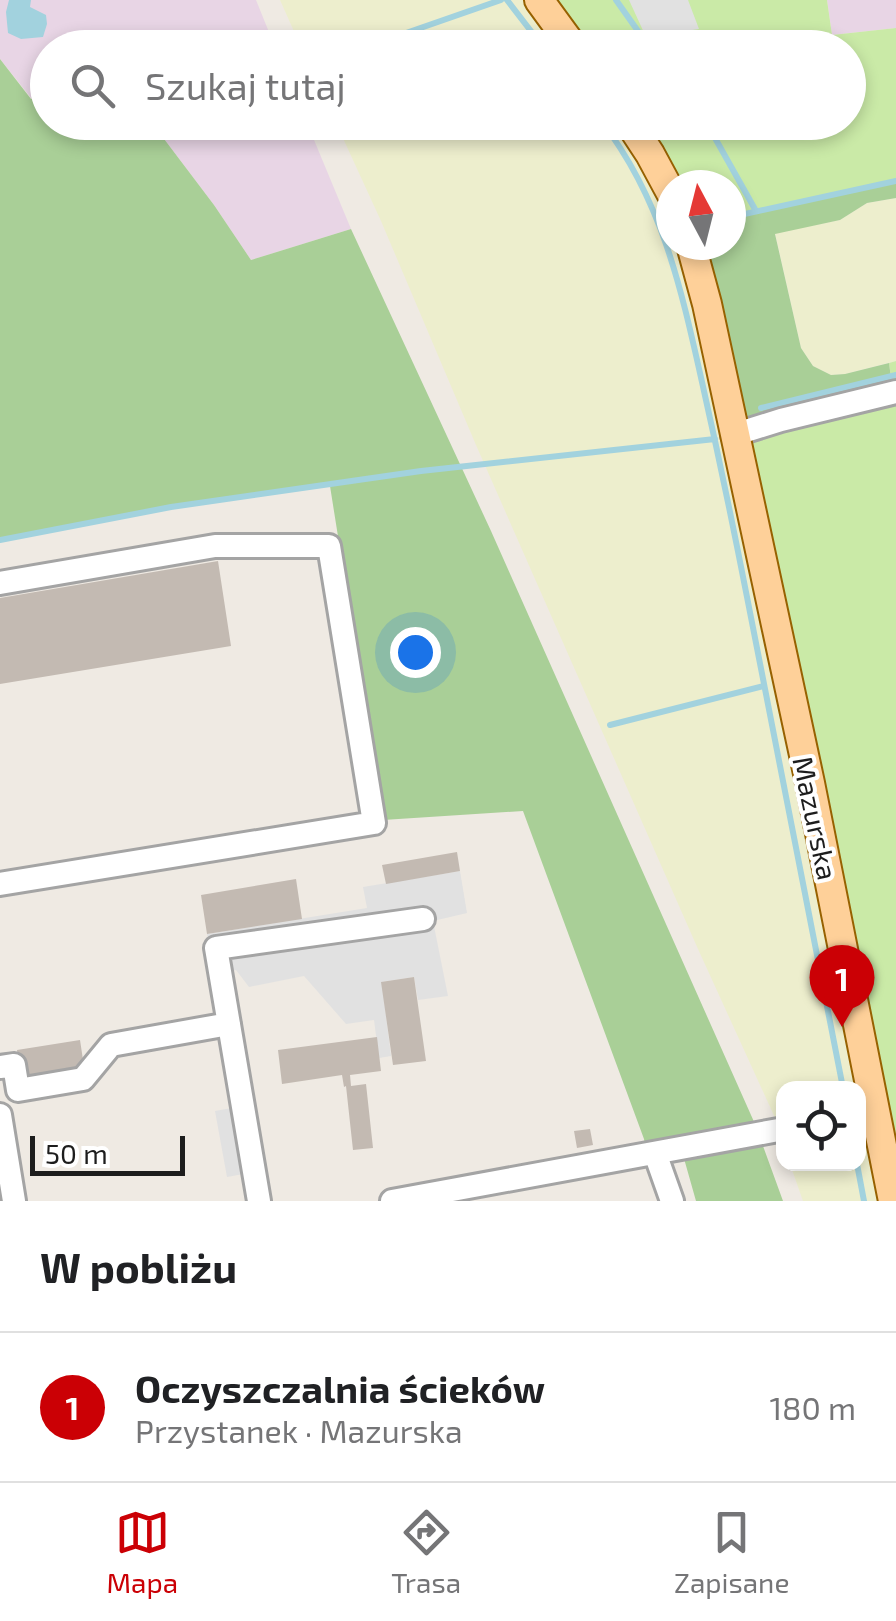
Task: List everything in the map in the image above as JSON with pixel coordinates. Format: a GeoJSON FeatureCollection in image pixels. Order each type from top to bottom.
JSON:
{"type":"FeatureCollection","features":[{"type":"Feature","properties":{"kind":"main road"},"geometry":{"type":"LineString","coordinates":[[539,0],[561,30]]}},
{"type":"Feature","properties":{"kind":"main road"},"geometry":{"type":"LineString","coordinates":[[641,140],[659,170]]}},
{"type":"Feature","properties":{"kind":"main road","name":"Mazurska"},"geometry":{"type":"LineString","coordinates":[[695,260],[810,783],[867,1116],[893,1201]]}},
{"type":"Feature","properties":{"kind":"lane"},"geometry":{"type":"LineString","coordinates":[[734,435],[896,392]]}},
{"type":"Feature","properties":{"kind":"lane"},"geometry":{"type":"LineString","coordinates":[[0,583],[215,546],[329,546],[374,823],[0,884]]}},
{"type":"Feature","properties":{"kind":"lane"},"geometry":{"type":"LineString","coordinates":[[259,1201],[216,948],[423,919]]}},
{"type":"Feature","properties":{"kind":"lane"},"geometry":{"type":"LineString","coordinates":[[0,1067],[14,1064],[18,1090],[83,1078],[111,1046],[229,1024]]}},
{"type":"Feature","properties":{"kind":"lane"},"geometry":{"type":"LineString","coordinates":[[0,1115],[14,1201]]}},
{"type":"Feature","properties":{"kind":"lane"},"geometry":{"type":"LineString","coordinates":[[392,1201],[497,1192],[655,1153],[776,1130]]}},
{"type":"Feature","properties":{"kind":"lane"},"geometry":{"type":"LineString","coordinates":[[655,1153],[672,1201]]}},
{"type":"Feature","properties":{"kind":"shaded area"},"geometry":{"type":"Polygon","coordinates":[[[0,0],[256,0],[268,30],[30,30],[30,96],[0,59],[0,0]]]}},
{"type":"Feature","properties":{"kind":"shaded area"},"geometry":{"type":"Polygon","coordinates":[[[629,0],[688,0],[699,29],[692,30],[643,30],[629,0]]]}},
{"type":"Feature","properties":{"kind":"shaded area"},"geometry":{"type":"Polygon","coordinates":[[[827,0],[896,0],[896,28],[831,30],[827,0]]]}},
{"type":"Feature","properties":{"kind":"shaded area"},"geometry":{"type":"Polygon","coordinates":[[[165,140],[314,140],[351,229],[251,260],[165,140]]]}},
{"type":"Feature","properties":{"kind":"shaded area"},"geometry":{"type":"Polygon","coordinates":[[[460,871],[467,913],[433,921],[448,996],[418,1000],[414,977],[382,982],[391,1056],[379,1058],[374,1020],[346,1024],[304,976],[249,987],[236,970],[215,975],[207,934],[367,908],[363,887],[460,871]]]}},
{"type":"Feature","properties":{"kind":"shaded area"},"geometry":{"type":"Polygon","coordinates":[[[243,1106],[254,1172],[227,1177],[215,1111],[243,1106]]]}},
{"type":"Feature","properties":{"kind":"green space"},"geometry":{"type":"Polygon","coordinates":[[[280,0],[524,0],[546,30],[293,30],[280,0]]]}},
{"type":"Feature","properties":{"kind":"green space"},"geometry":{"type":"Polygon","coordinates":[[[552,0],[827,0],[831,30],[574,30],[552,0]]]}},
{"type":"Feature","properties":{"kind":"green space"},"geometry":{"type":"Polygon","coordinates":[[[896,28],[896,181],[746,214],[746,170],[672,170],[653,140],[866,140],[866,31],[896,28]]]}},
{"type":"Feature","properties":{"kind":"green space"},"geometry":{"type":"Polygon","coordinates":[[[0,59],[30,98],[30,140],[165,140],[251,260],[351,229],[491,531],[755,1124],[783,1201],[696,1201],[683,1155],[648,1162],[644,1139],[523,811],[383,820],[330,486],[171,507],[0,540],[0,59]]]}},
{"type":"Feature","properties":{"kind":"green space"},"geometry":{"type":"Polygon","coordinates":[[[344,140],[624,140],[656,191],[656,260],[683,260],[792,748],[858,1081],[776,1081],[776,1120],[344,140]]]}},
{"type":"Feature","properties":{"kind":"green space"},"geometry":{"type":"Polygon","coordinates":[[[896,181],[896,198],[867,203],[840,220],[775,234],[801,348],[813,366],[831,375],[889,363],[893,393],[744,432],[706,260],[746,260],[746,214],[896,181]]]}},
{"type":"Feature","properties":{"kind":"green space"},"geometry":{"type":"Polygon","coordinates":[[[896,198],[896,361],[831,375],[813,366],[801,348],[775,233],[840,220],[867,203],[896,198]]]}},
{"type":"Feature","properties":{"kind":"green space"},"geometry":{"type":"Polygon","coordinates":[[[896,361],[896,1155],[744,432],[893,392],[889,363],[896,361]]]}},
{"type":"Feature","properties":{"kind":"green space"},"geometry":{"type":"Polygon","coordinates":[[[866,1120],[882,1201],[803,1201],[792,1171],[866,1171],[866,1120]]]}},
{"type":"Feature","properties":{"kind":"water"},"geometry":{"type":"Polygon","coordinates":[[[9,0],[31,0],[30,7],[46,15],[45,30],[30,30],[30,38],[21,39],[8,33],[9,0]]]}},
{"type":"Feature","properties":{"kind":"building"},"geometry":{"type":"Polygon","coordinates":[[[218,561],[231,646],[0,684],[0,598],[218,561]]]}},
{"type":"Feature","properties":{"kind":"building"},"geometry":{"type":"Polygon","coordinates":[[[457,852],[460,871],[386,884],[382,865],[457,852]]]}},
{"type":"Feature","properties":{"kind":"building"},"geometry":{"type":"Polygon","coordinates":[[[296,879],[302,919],[207,934],[201,895],[296,879]]]}},
{"type":"Feature","properties":{"kind":"building"},"geometry":{"type":"Polygon","coordinates":[[[414,977],[426,1061],[393,1065],[381,982],[414,977]]]}},
{"type":"Feature","properties":{"kind":"building"},"geometry":{"type":"Polygon","coordinates":[[[377,1037],[381,1071],[350,1075],[351,1086],[366,1084],[373,1148],[353,1150],[342,1075],[282,1084],[278,1050],[377,1037]]]}},
{"type":"Feature","properties":{"kind":"building"},"geometry":{"type":"Polygon","coordinates":[[[80,1040],[85,1073],[22,1082],[17,1050],[80,1040]]]}},
{"type":"Feature","properties":{"kind":"building"},"geometry":{"type":"Polygon","coordinates":[[[590,1129],[593,1145],[577,1148],[574,1131],[590,1129]]]}},
{"type":"Feature","properties":{"kind":"waterway"},"geometry":{"type":"LineString","coordinates":[[415,30],[501,0]]}},
{"type":"Feature","properties":{"kind":"waterway"},"geometry":{"type":"LineString","coordinates":[[507,0],[530,30]]}},
{"type":"Feature","properties":{"kind":"waterway"},"geometry":{"type":"LineString","coordinates":[[616,0],[637,30]]}},
{"type":"Feature","properties":{"kind":"waterway"},"geometry":{"type":"LineString","coordinates":[[615,140],[654,214],[686,313],[736,543],[842,1081]]}},
{"type":"Feature","properties":{"kind":"waterway"},"geometry":{"type":"LineString","coordinates":[[716,140],[756,211]]}},
{"type":"Feature","properties":{"kind":"waterway"},"geometry":{"type":"LineString","coordinates":[[746,214],[896,181]]}},
{"type":"Feature","properties":{"kind":"waterway"},"geometry":{"type":"LineString","coordinates":[[761,408],[896,375]]}},
{"type":"Feature","properties":{"kind":"waterway"},"geometry":{"type":"LineString","coordinates":[[0,540],[171,507],[421,471],[715,439]]}},
{"type":"Feature","properties":{"kind":"waterway"},"geometry":{"type":"LineString","coordinates":[[610,725],[764,686]]}},
{"type":"Feature","properties":{"kind":"waterway"},"geometry":{"type":"LineString","coordinates":[[858,1171],[864,1201]]}},
{"type":"Feature","properties":{"kind":"place","name":"Oczyszczalnia ścieków"},"geometry":{"type":"Point","coordinates":[842,1027]}}]}
